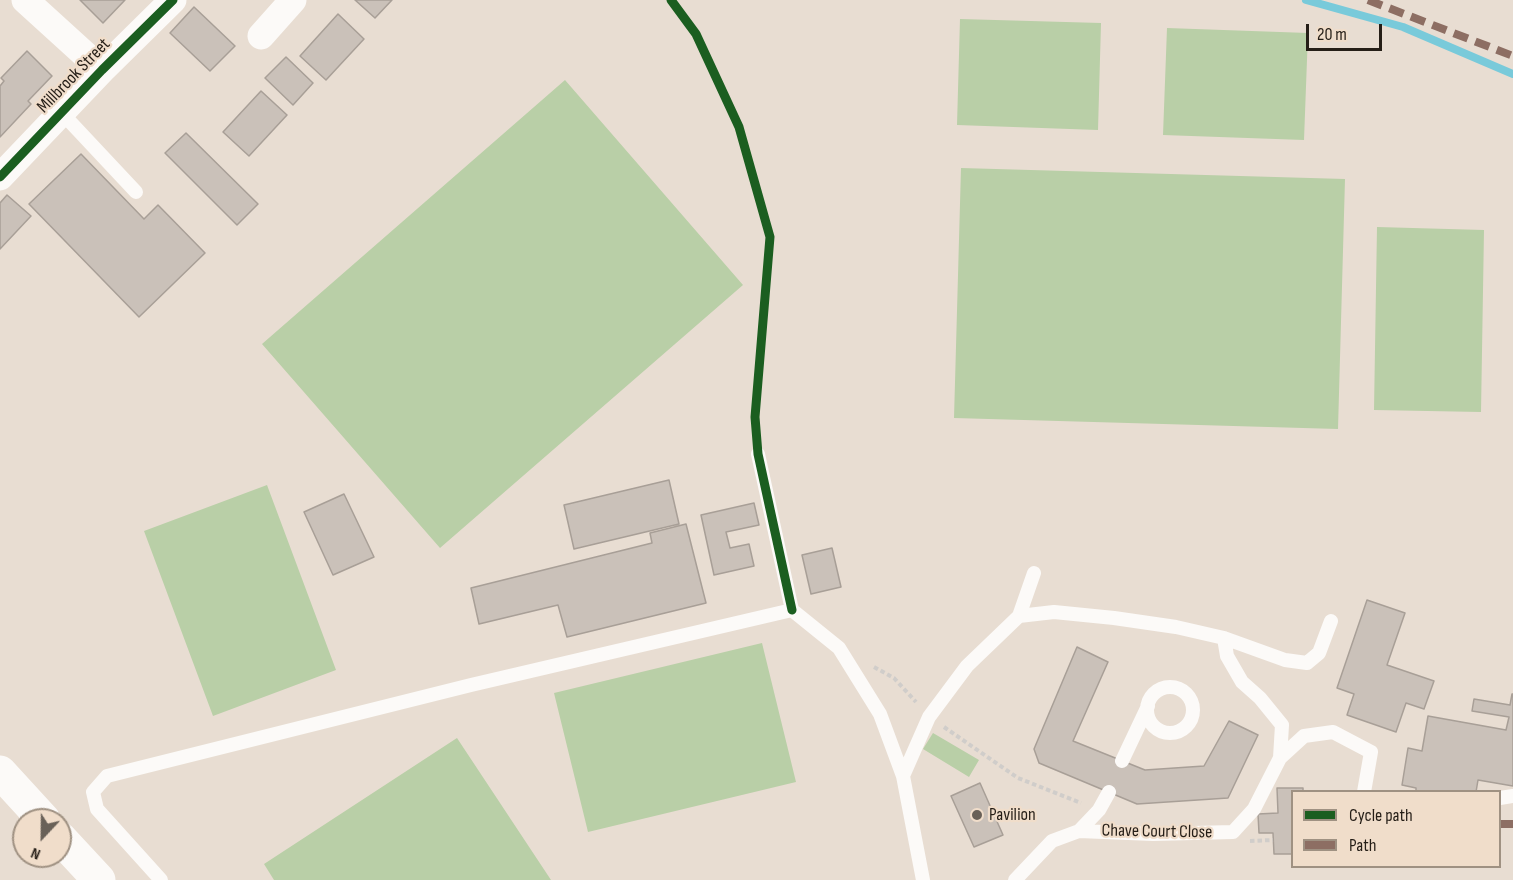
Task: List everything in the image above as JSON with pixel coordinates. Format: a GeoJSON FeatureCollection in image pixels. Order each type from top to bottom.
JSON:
{"type":"FeatureCollection","features":[{"type":"Feature","properties":{"kind":"highway"},"geometry":{"type":"LineString","coordinates":[[0,772],[33,808]]}},
{"type":"Feature","properties":{"kind":"highway"},"geometry":{"type":"LineString","coordinates":[[72,851],[99,880]]}},
{"type":"Feature","properties":{"kind":"street"},"geometry":{"type":"LineString","coordinates":[[25,0],[102,70]]}},
{"type":"Feature","properties":{"kind":"street","name":"Millbrook Street"},"geometry":{"type":"LineString","coordinates":[[0,177],[102,70],[173,0]]}},
{"type":"Feature","properties":{"kind":"street"},"geometry":{"type":"LineString","coordinates":[[261,36],[293,0]]}},
{"type":"Feature","properties":{"kind":"lane"},"geometry":{"type":"LineString","coordinates":[[61,112],[136,192]]}},
{"type":"Feature","properties":{"kind":"lane"},"geometry":{"type":"LineString","coordinates":[[758,454],[792,610],[839,648],[880,714],[903,776],[922,880]]}},
{"type":"Feature","properties":{"kind":"lane"},"geometry":{"type":"LineString","coordinates":[[903,776],[929,717],[967,666],[1019,616],[1034,573]]}},
{"type":"Feature","properties":{"kind":"lane"},"geometry":{"type":"LineString","coordinates":[[161,880],[97,809],[93,792],[107,776],[494,680],[792,610]]}},
{"type":"Feature","properties":{"kind":"lane"},"geometry":{"type":"LineString","coordinates":[[1019,616],[1054,612],[1176,627],[1224,639],[1285,660],[1307,663],[1319,653],[1331,621]]}},
{"type":"Feature","properties":{"kind":"lane","name":"Chave Court Close"},"geometry":{"type":"LineString","coordinates":[[1015,880],[1052,841],[1079,831],[1153,834],[1233,832],[1254,809],[1280,758],[1282,725],[1260,698],[1242,682],[1227,656],[1224,639]]}},
{"type":"Feature","properties":{"kind":"lane"},"geometry":{"type":"LineString","coordinates":[[1122,761],[1148,706]]}},
{"type":"Feature","properties":{"kind":"lane"},"geometry":{"type":"LineString","coordinates":[[1280,758],[1304,736],[1333,732],[1371,752],[1364,790]]}},
{"type":"Feature","properties":{"kind":"lane"},"geometry":{"type":"LineString","coordinates":[[1079,831],[1100,810],[1109,792]]}},
{"type":"Feature","properties":{"kind":"path"},"geometry":{"type":"LineString","coordinates":[[839,648],[894,678],[929,717],[1018,778],[1100,810]]}},
{"type":"Feature","properties":{"kind":"path"},"geometry":{"type":"LineString","coordinates":[[1239,842],[1273,840]]}},
{"type":"Feature","properties":{"kind":"green space"},"geometry":{"type":"Polygon","coordinates":[[[960,19],[1101,23],[1098,130],[957,125],[960,19]]]}},
{"type":"Feature","properties":{"kind":"green space"},"geometry":{"type":"Polygon","coordinates":[[[1167,28],[1308,33],[1304,140],[1163,135],[1167,28]]]}},
{"type":"Feature","properties":{"kind":"green space"},"geometry":{"type":"Polygon","coordinates":[[[565,80],[743,285],[440,548],[262,344],[565,80]]]}},
{"type":"Feature","properties":{"kind":"green space"},"geometry":{"type":"Polygon","coordinates":[[[961,168],[1345,179],[1338,429],[954,418],[961,168]]]}},
{"type":"Feature","properties":{"kind":"green space"},"geometry":{"type":"Polygon","coordinates":[[[1377,227],[1484,230],[1481,412],[1374,410],[1377,227]]]}},
{"type":"Feature","properties":{"kind":"green space"},"geometry":{"type":"Polygon","coordinates":[[[267,485],[336,670],[213,716],[144,531],[267,485]]]}},
{"type":"Feature","properties":{"kind":"green space"},"geometry":{"type":"Polygon","coordinates":[[[762,643],[796,782],[588,832],[554,693],[762,643]]]}},
{"type":"Feature","properties":{"kind":"green space"},"geometry":{"type":"Polygon","coordinates":[[[933,733],[979,760],[969,777],[923,749],[933,733]]]}},
{"type":"Feature","properties":{"kind":"green space"},"geometry":{"type":"Polygon","coordinates":[[[457,738],[551,880],[274,880],[264,864],[457,738]]]}},
{"type":"Feature","properties":{"kind":"building"},"geometry":{"type":"Polygon","coordinates":[[[80,0],[125,0],[103,23],[80,0]]]}},
{"type":"Feature","properties":{"kind":"building"},"geometry":{"type":"Polygon","coordinates":[[[355,0],[392,0],[375,18],[355,0]]]}},
{"type":"Feature","properties":{"kind":"building"},"geometry":{"type":"Polygon","coordinates":[[[194,7],[235,46],[210,71],[170,33],[194,7]]]}},
{"type":"Feature","properties":{"kind":"building"},"geometry":{"type":"Polygon","coordinates":[[[338,14],[364,39],[326,80],[300,56],[338,14]]]}},
{"type":"Feature","properties":{"kind":"building"},"geometry":{"type":"Polygon","coordinates":[[[27,51],[52,76],[28,101],[31,104],[0,137],[0,86],[4,81],[1,78],[27,51]]]}},
{"type":"Feature","properties":{"kind":"building"},"geometry":{"type":"Polygon","coordinates":[[[286,57],[313,83],[293,105],[265,78],[286,57]]]}},
{"type":"Feature","properties":{"kind":"building"},"geometry":{"type":"Polygon","coordinates":[[[261,91],[287,115],[249,156],[223,132],[261,91]]]}},
{"type":"Feature","properties":{"kind":"building"},"geometry":{"type":"Polygon","coordinates":[[[186,133],[258,204],[237,225],[165,153],[186,133]]]}},
{"type":"Feature","properties":{"kind":"building"},"geometry":{"type":"Polygon","coordinates":[[[81,154],[144,219],[158,205],[205,253],[139,317],[29,204],[81,154]]]}},
{"type":"Feature","properties":{"kind":"building"},"geometry":{"type":"Polygon","coordinates":[[[7,195],[31,216],[0,249],[0,203],[7,195]]]}},
{"type":"Feature","properties":{"kind":"building"},"geometry":{"type":"Polygon","coordinates":[[[669,480],[679,524],[574,549],[564,505],[669,480]]]}},
{"type":"Feature","properties":{"kind":"building"},"geometry":{"type":"Polygon","coordinates":[[[344,494],[374,557],[333,575],[304,512],[344,494]]]}},
{"type":"Feature","properties":{"kind":"building"},"geometry":{"type":"Polygon","coordinates":[[[754,503],[759,525],[726,532],[730,548],[749,544],[754,566],[714,575],[701,515],[754,503]]]}},
{"type":"Feature","properties":{"kind":"building"},"geometry":{"type":"Polygon","coordinates":[[[686,524],[706,603],[567,637],[558,605],[479,624],[471,588],[652,543],[650,533],[686,524]]]}},
{"type":"Feature","properties":{"kind":"building"},"geometry":{"type":"Polygon","coordinates":[[[832,548],[841,587],[811,594],[802,555],[832,548]]]}},
{"type":"Feature","properties":{"kind":"building"},"geometry":{"type":"Polygon","coordinates":[[[1367,600],[1405,613],[1387,665],[1434,681],[1424,709],[1406,703],[1396,732],[1347,715],[1354,694],[1337,688],[1367,600]]]}},
{"type":"Feature","properties":{"kind":"building"},"geometry":{"type":"Polygon","coordinates":[[[1077,647],[1108,662],[1073,741],[1145,770],[1204,766],[1229,721],[1258,735],[1228,798],[1137,804],[1039,763],[1034,749],[1077,647]]]}},
{"type":"Feature","properties":{"kind":"building"},"geometry":{"type":"Polygon","coordinates":[[[1513,694],[1513,786],[1478,780],[1476,790],[1416,790],[1416,788],[1402,785],[1408,748],[1422,751],[1428,716],[1506,730],[1509,717],[1472,711],[1474,699],[1510,705],[1513,694]]]}},
{"type":"Feature","properties":{"kind":"building","name":"Pavilion"},"geometry":{"type":"Polygon","coordinates":[[[980,783],[1003,835],[974,847],[951,796],[980,783]]]}},
{"type":"Feature","properties":{"kind":"building"},"geometry":{"type":"Polygon","coordinates":[[[1277,788],[1303,788],[1303,790],[1291,790],[1291,854],[1274,854],[1273,833],[1259,833],[1258,814],[1278,813],[1277,788]]]}},
{"type":"Feature","properties":{"kind":"waterway"},"geometry":{"type":"LineString","coordinates":[[1306,0],[1403,27],[1513,74]]}},
{"type":"Feature","properties":{"kind":"marked path"},"geometry":{"type":"LineString","coordinates":[[1368,0],[1513,56]]}},
{"type":"Feature","properties":{"kind":"marked path"},"geometry":{"type":"LineString","coordinates":[[1501,824],[1513,824]]}},
{"type":"Feature","properties":{"kind":"cycle path"},"geometry":{"type":"LineString","coordinates":[[0,177],[102,70],[173,0]]}},
{"type":"Feature","properties":{"kind":"cycle path"},"geometry":{"type":"LineString","coordinates":[[671,0],[696,34],[739,127],[770,237],[755,417],[758,454],[792,610]]}},
{"type":"Feature","properties":{"kind":"place","name":"Pavilion"},"geometry":{"type":"Point","coordinates":[977,815]}}]}
